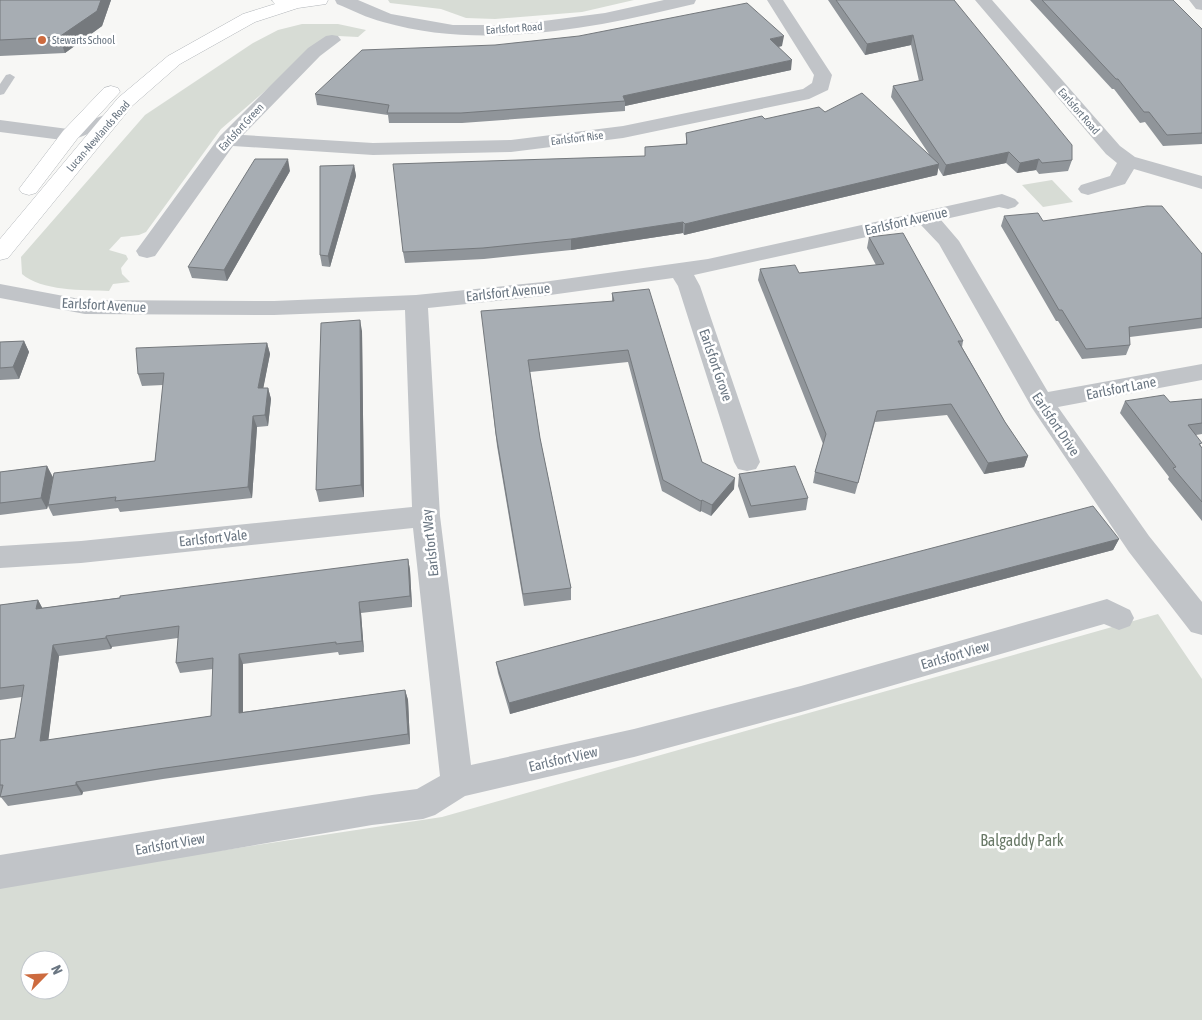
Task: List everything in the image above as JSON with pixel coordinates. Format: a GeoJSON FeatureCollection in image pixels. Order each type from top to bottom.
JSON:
{"type":"FeatureCollection","features":[{"type":"Feature","properties":{"kind":"street","name":"Lucan-Newlands Road"},"geometry":{"type":"LineString","coordinates":[[0,228],[70,135],[109,94],[138,69],[187,38],[257,0]]}},
{"type":"Feature","properties":{"kind":"street","name":"Lucan-Newlands Road"},"geometry":{"type":"LineString","coordinates":[[0,253],[125,102],[174,60],[249,18],[287,1],[320,0]]}},
{"type":"Feature","properties":{"kind":"street","name":"Earlsfort Road"},"geometry":{"type":"LineString","coordinates":[[343,0],[387,18],[453,30],[513,30],[531,28],[605,18],[688,0]]}},
{"type":"Feature","properties":{"kind":"street","name":"Earlsfort Rise"},"geometry":{"type":"LineString","coordinates":[[227,140],[373,149],[510,146],[624,132],[809,94],[821,86],[823,75],[775,0]]}},
{"type":"Feature","properties":{"kind":"street","name":"Earlsfort Road"},"geometry":{"type":"LineString","coordinates":[[983,0],[1113,150],[1128,161],[1202,183]]}},
{"type":"Feature","properties":{"kind":"street"},"geometry":{"type":"LineString","coordinates":[[1197,0],[1202,5]]}},
{"type":"Feature","properties":{"kind":"street","name":"Earlsfort Green"},"geometry":{"type":"LineString","coordinates":[[147,251],[227,140],[314,52],[332,40]]}},
{"type":"Feature","properties":{"kind":"street"},"geometry":{"type":"LineString","coordinates":[[0,114],[112,118]]}},
{"type":"Feature","properties":{"kind":"street"},"geometry":{"type":"LineString","coordinates":[[0,126],[70,135],[112,118]]}},
{"type":"Feature","properties":{"kind":"street"},"geometry":{"type":"LineString","coordinates":[[1088,189],[1118,180],[1128,161]]}},
{"type":"Feature","properties":{"kind":"street","name":"Earlsfort Avenue"},"geometry":{"type":"LineString","coordinates":[[0,290],[38,297],[62,305],[85,306],[274,308],[416,302],[543,289],[680,271],[1002,200],[1008,203]]}},
{"type":"Feature","properties":{"kind":"street","name":"Earlsfort Drive"},"geometry":{"type":"LineString","coordinates":[[925,216],[948,241],[1041,402],[1138,544],[1202,623]]}},
{"type":"Feature","properties":{"kind":"street","name":"Earlsfort Grove"},"geometry":{"type":"LineString","coordinates":[[680,271],[689,286],[747,462]]}},
{"type":"Feature","properties":{"kind":"street","name":"Earlsfort Way"},"geometry":{"type":"LineString","coordinates":[[416,302],[426,516],[457,784]]}},
{"type":"Feature","properties":{"kind":"street","name":"Earlsfort Lane"},"geometry":{"type":"LineString","coordinates":[[1041,402],[1202,372]]}},
{"type":"Feature","properties":{"kind":"street","name":"Earlsfort Vale"},"geometry":{"type":"LineString","coordinates":[[0,557],[80,552],[426,516]]}},
{"type":"Feature","properties":{"kind":"street","name":"Earlsfort View"},"geometry":{"type":"LineString","coordinates":[[0,872],[372,810],[423,804],[457,784],[634,743],[801,699],[1107,611],[1119,618]]}},
{"type":"Feature","properties":{"kind":"lane"},"geometry":{"type":"LineString","coordinates":[[0,77],[10,77],[0,92]]}},
{"type":"Feature","properties":{"kind":"green space"},"geometry":{"type":"Polygon","coordinates":[[[388,0],[634,0],[582,12],[495,19],[466,18],[441,9],[390,3],[388,0]]]}},
{"type":"Feature","properties":{"kind":"green space"},"geometry":{"type":"Polygon","coordinates":[[[302,24],[338,24],[366,30],[358,37],[338,36],[325,39],[221,129],[146,232],[139,235],[121,237],[109,250],[126,255],[128,259],[121,268],[122,274],[130,282],[113,284],[109,291],[75,290],[40,284],[22,274],[21,257],[145,115],[253,43],[278,30],[302,24]]]}},
{"type":"Feature","properties":{"kind":"green space"},"geometry":{"type":"Polygon","coordinates":[[[1052,180],[1073,202],[1043,207],[1022,185],[1052,180]]]}},
{"type":"Feature","properties":{"kind":"green space","name":"Balgaddy Park"},"geometry":{"type":"Polygon","coordinates":[[[1158,614],[1202,679],[1202,1020],[0,1020],[0,884],[442,817],[1158,614]]]}},
{"type":"Feature","properties":{"kind":"building","name":"Stewarts School"},"geometry":{"type":"Polygon","coordinates":[[[0,0],[101,0],[97,11],[59,37],[0,40],[0,0]]]}},
{"type":"Feature","properties":{"kind":"building"},"geometry":{"type":"Polygon","coordinates":[[[836,0],[954,0],[1072,145],[1072,160],[1042,163],[1039,159],[1020,163],[1009,152],[946,165],[893,86],[923,80],[913,35],[867,44],[836,0]]]}},
{"type":"Feature","properties":{"kind":"building"},"geometry":{"type":"Polygon","coordinates":[[[1042,0],[1173,0],[1202,29],[1202,133],[1167,135],[1149,112],[1144,112],[1118,79],[1042,0]]]}},
{"type":"Feature","properties":{"kind":"building"},"geometry":{"type":"Polygon","coordinates":[[[747,3],[784,36],[770,39],[792,60],[623,96],[625,101],[461,113],[387,113],[389,105],[315,94],[362,50],[495,45],[579,36],[747,3]]]}},
{"type":"Feature","properties":{"kind":"building"},"geometry":{"type":"Polygon","coordinates":[[[862,93],[939,164],[685,224],[683,222],[571,239],[483,248],[403,252],[393,164],[645,156],[645,147],[687,144],[686,133],[762,116],[765,119],[819,107],[825,112],[862,93]]]}},
{"type":"Feature","properties":{"kind":"building"},"geometry":{"type":"Polygon","coordinates":[[[255,159],[288,159],[224,270],[188,267],[255,159]]]}},
{"type":"Feature","properties":{"kind":"building"},"geometry":{"type":"Polygon","coordinates":[[[354,165],[328,256],[320,255],[320,166],[354,165]]]}},
{"type":"Feature","properties":{"kind":"building"},"geometry":{"type":"Polygon","coordinates":[[[1147,206],[1162,206],[1202,254],[1202,318],[1129,327],[1130,345],[1086,349],[1062,310],[1059,310],[1004,216],[1038,213],[1043,221],[1147,206]]]}},
{"type":"Feature","properties":{"kind":"building"},"geometry":{"type":"Polygon","coordinates":[[[903,233],[963,341],[958,341],[1005,422],[1028,456],[988,463],[951,404],[877,411],[858,483],[815,472],[826,434],[760,269],[795,265],[799,273],[884,264],[869,237],[903,233]]]}},
{"type":"Feature","properties":{"kind":"building"},"geometry":{"type":"Polygon","coordinates":[[[649,289],[702,462],[735,478],[712,505],[663,480],[628,350],[528,360],[540,438],[571,588],[523,594],[496,434],[481,311],[614,301],[612,293],[649,289]]]}},
{"type":"Feature","properties":{"kind":"building"},"geometry":{"type":"Polygon","coordinates":[[[360,320],[361,485],[316,490],[321,323],[360,320]]]}},
{"type":"Feature","properties":{"kind":"building"},"geometry":{"type":"Polygon","coordinates":[[[24,341],[13,367],[0,368],[0,342],[24,341]]]}},
{"type":"Feature","properties":{"kind":"building"},"geometry":{"type":"Polygon","coordinates":[[[267,343],[258,388],[268,388],[265,415],[253,416],[248,487],[115,501],[116,497],[48,505],[54,473],[155,461],[164,373],[138,374],[136,348],[267,343]]]}},
{"type":"Feature","properties":{"kind":"building"},"geometry":{"type":"Polygon","coordinates":[[[1164,395],[1170,402],[1202,399],[1202,423],[1188,425],[1202,443],[1199,444],[1202,448],[1202,502],[1173,468],[1176,467],[1125,401],[1164,395]]]}},
{"type":"Feature","properties":{"kind":"building"},"geometry":{"type":"Polygon","coordinates":[[[47,466],[41,498],[0,503],[0,472],[47,466]]]}},
{"type":"Feature","properties":{"kind":"building"},"geometry":{"type":"Polygon","coordinates":[[[795,466],[808,498],[751,506],[739,474],[795,466]]]}},
{"type":"Feature","properties":{"kind":"building"},"geometry":{"type":"Polygon","coordinates":[[[1093,506],[1119,539],[860,607],[509,703],[496,662],[1093,506]]]}},
{"type":"Feature","properties":{"kind":"building"},"geometry":{"type":"Polygon","coordinates":[[[408,559],[410,596],[359,602],[362,641],[336,644],[336,642],[239,654],[239,713],[405,690],[408,734],[158,769],[76,782],[76,785],[0,797],[3,785],[0,785],[0,740],[15,738],[24,685],[0,688],[0,605],[38,600],[36,609],[120,598],[120,596],[408,559]],[[179,626],[53,645],[40,741],[211,716],[213,658],[176,663],[179,626]]]}},
{"type":"Feature","properties":{"kind":"place","name":"Stewarts School"},"geometry":{"type":"Point","coordinates":[42,40]}}]}
